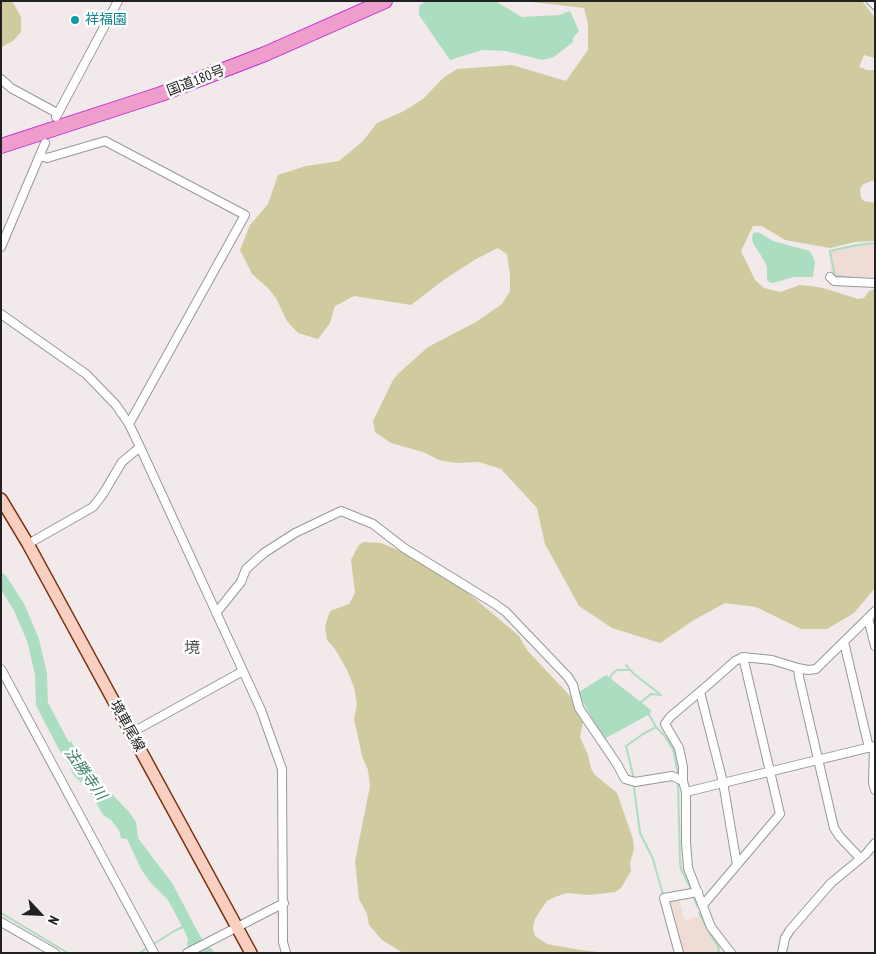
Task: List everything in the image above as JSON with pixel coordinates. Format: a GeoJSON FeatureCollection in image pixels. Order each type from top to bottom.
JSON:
{"type":"FeatureCollection","features":[{"type":"Feature","properties":{"kind":"highway","name":"国道180号"},"geometry":{"type":"LineString","coordinates":[[1,146],[161,94],[265,54],[385,1]]}},
{"type":"Feature","properties":{"kind":"main road","name":"境車尾線"},"geometry":{"type":"LineString","coordinates":[[1,499],[28,544],[251,953]]}},
{"type":"Feature","properties":{"kind":"street"},"geometry":{"type":"LineString","coordinates":[[1,79],[11,88],[56,115],[118,1]]}},
{"type":"Feature","properties":{"kind":"street"},"geometry":{"type":"LineString","coordinates":[[871,1],[875,5]]}},
{"type":"Feature","properties":{"kind":"street"},"geometry":{"type":"LineString","coordinates":[[40,156],[47,158],[106,141],[244,215],[128,424]]}},
{"type":"Feature","properties":{"kind":"street"},"geometry":{"type":"LineString","coordinates":[[1,247],[45,143]]}},
{"type":"Feature","properties":{"kind":"street"},"geometry":{"type":"LineString","coordinates":[[830,277],[834,281],[875,283]]}},
{"type":"Feature","properties":{"kind":"street"},"geometry":{"type":"LineString","coordinates":[[1,314],[86,374],[116,405],[140,447],[261,710],[282,769],[284,942],[286,953]]}},
{"type":"Feature","properties":{"kind":"street"},"geometry":{"type":"LineString","coordinates":[[28,544],[93,507],[104,494],[122,462],[140,447]]}},
{"type":"Feature","properties":{"kind":"street"},"geometry":{"type":"LineString","coordinates":[[216,613],[241,582],[246,569],[264,553],[295,533],[341,511],[373,524],[404,548],[506,612],[568,676],[573,685],[580,708],[625,779],[635,782],[672,776],[683,780]]}},
{"type":"Feature","properties":{"kind":"street"},"geometry":{"type":"LineString","coordinates":[[731,953],[711,927],[688,868],[686,859],[686,792],[683,768],[679,748],[665,724],[736,661],[743,657],[772,660],[808,670],[816,669],[875,611]]}},
{"type":"Feature","properties":{"kind":"street"},"geometry":{"type":"LineString","coordinates":[[868,618],[875,646]]}},
{"type":"Feature","properties":{"kind":"street"},"geometry":{"type":"LineString","coordinates":[[844,642],[872,747],[872,783],[875,790]]}},
{"type":"Feature","properties":{"kind":"street"},"geometry":{"type":"LineString","coordinates":[[703,905],[780,814],[743,657]]}},
{"type":"Feature","properties":{"kind":"street"},"geometry":{"type":"LineString","coordinates":[[798,668],[834,828],[860,858]]}},
{"type":"Feature","properties":{"kind":"street"},"geometry":{"type":"LineString","coordinates":[[1,669],[154,953]]}},
{"type":"Feature","properties":{"kind":"street"},"geometry":{"type":"LineString","coordinates":[[131,733],[243,671]]}},
{"type":"Feature","properties":{"kind":"street"},"geometry":{"type":"LineString","coordinates":[[700,692],[723,782],[738,865]]}},
{"type":"Feature","properties":{"kind":"street"},"geometry":{"type":"LineString","coordinates":[[686,792],[872,747]]}},
{"type":"Feature","properties":{"kind":"street"},"geometry":{"type":"LineString","coordinates":[[782,953],[785,938],[790,930],[831,883],[875,843]]}},
{"type":"Feature","properties":{"kind":"street"},"geometry":{"type":"LineString","coordinates":[[680,953],[664,898],[698,892]]}},
{"type":"Feature","properties":{"kind":"street"},"geometry":{"type":"LineString","coordinates":[[187,953],[284,903]]}},
{"type":"Feature","properties":{"kind":"street"},"geometry":{"type":"LineString","coordinates":[[1,922],[55,953]]}},
{"type":"Feature","properties":{"kind":"shaded area"},"geometry":{"type":"Polygon","coordinates":[[[1,1],[12,1],[21,17],[21,32],[13,41],[1,47],[1,1]]]}},
{"type":"Feature","properties":{"kind":"shaded area"},"geometry":{"type":"Polygon","coordinates":[[[523,1],[862,1],[875,18],[875,58],[864,55],[859,67],[875,70],[875,180],[863,184],[860,189],[861,198],[864,201],[875,203],[875,241],[855,242],[830,248],[785,240],[762,226],[753,226],[741,251],[755,280],[764,288],[780,292],[800,285],[811,286],[858,299],[864,298],[869,291],[875,289],[875,588],[854,613],[827,629],[801,629],[756,607],[725,603],[694,620],[660,643],[612,628],[579,606],[545,544],[537,508],[501,469],[479,462],[456,463],[439,460],[423,452],[391,443],[375,432],[373,421],[393,380],[399,373],[428,347],[476,322],[502,304],[510,291],[510,275],[507,254],[498,248],[476,259],[445,279],[411,305],[354,296],[335,306],[330,323],[318,339],[298,333],[287,321],[276,298],[252,274],[240,250],[250,225],[268,204],[278,175],[306,166],[339,161],[363,141],[377,123],[404,111],[423,99],[443,78],[457,69],[512,65],[566,81],[588,50],[588,24],[584,8],[523,1]]]}},
{"type":"Feature","properties":{"kind":"shaded area"},"geometry":{"type":"Polygon","coordinates":[[[875,243],[875,282],[834,279],[831,276],[829,251],[875,243]]]}},
{"type":"Feature","properties":{"kind":"shaded area"},"geometry":{"type":"Polygon","coordinates":[[[363,542],[381,543],[403,552],[461,587],[519,636],[527,650],[570,696],[583,722],[580,737],[588,755],[591,768],[594,774],[617,793],[633,839],[634,849],[630,863],[631,871],[621,888],[615,892],[589,895],[567,893],[547,901],[535,919],[533,928],[535,936],[547,944],[605,953],[403,953],[382,940],[369,925],[367,914],[359,899],[355,861],[370,786],[368,770],[362,756],[354,719],[357,704],[354,687],[335,649],[327,640],[325,626],[330,611],[349,604],[355,593],[351,560],[358,546],[363,542]]]}},
{"type":"Feature","properties":{"kind":"shaded area"},"geometry":{"type":"Polygon","coordinates":[[[678,896],[685,921],[702,915],[721,945],[720,953],[680,953],[666,899],[678,896]]]}},
{"type":"Feature","properties":{"kind":"water"},"geometry":{"type":"Polygon","coordinates":[[[426,1],[495,1],[522,17],[559,15],[570,11],[579,31],[573,38],[573,42],[554,57],[542,60],[506,51],[482,50],[450,60],[419,15],[419,7],[426,1]]]}},
{"type":"Feature","properties":{"kind":"water"},"geometry":{"type":"Polygon","coordinates":[[[758,232],[773,241],[810,251],[815,262],[813,277],[794,277],[773,283],[769,282],[767,280],[765,262],[753,243],[753,233],[758,232]]]}},
{"type":"Feature","properties":{"kind":"water"},"geometry":{"type":"Polygon","coordinates":[[[606,675],[651,710],[650,714],[604,739],[579,692],[606,675]]]}},
{"type":"Feature","properties":{"kind":"water"},"geometry":{"type":"Polygon","coordinates":[[[71,741],[85,766],[129,812],[136,822],[138,838],[172,883],[200,936],[215,953],[191,953],[187,948],[188,939],[168,900],[151,883],[141,869],[127,839],[121,838],[119,830],[111,820],[103,815],[87,787],[74,776],[61,750],[71,741]]]}},
{"type":"Feature","properties":{"kind":"waterway"},"geometry":{"type":"LineString","coordinates":[[866,1],[875,11]]}},
{"type":"Feature","properties":{"kind":"waterway"},"geometry":{"type":"LineString","coordinates":[[830,251],[875,243]]}},
{"type":"Feature","properties":{"kind":"waterway"},"geometry":{"type":"LineString","coordinates":[[830,252],[835,276],[863,279]]}},
{"type":"Feature","properties":{"kind":"waterway","name":"法勝寺川"},"geometry":{"type":"LineString","coordinates":[[1,579],[19,607],[33,640],[41,674],[42,704],[64,746],[74,760]]}},
{"type":"Feature","properties":{"kind":"waterway"},"geometry":{"type":"LineString","coordinates":[[626,665],[633,673],[661,695],[651,694],[640,703]]}},
{"type":"Feature","properties":{"kind":"waterway"},"geometry":{"type":"LineString","coordinates":[[610,679],[617,670],[630,670]]}},
{"type":"Feature","properties":{"kind":"waterway"},"geometry":{"type":"LineString","coordinates":[[648,713],[673,749],[678,774]]}},
{"type":"Feature","properties":{"kind":"waterway"},"geometry":{"type":"LineString","coordinates":[[634,779],[626,746],[656,727]]}},
{"type":"Feature","properties":{"kind":"waterway"},"geometry":{"type":"LineString","coordinates":[[678,782],[680,862],[681,869],[690,887]]}},
{"type":"Feature","properties":{"kind":"waterway"},"geometry":{"type":"LineString","coordinates":[[634,788],[640,833],[653,859],[663,895]]}},
{"type":"Feature","properties":{"kind":"waterway"},"geometry":{"type":"LineString","coordinates":[[693,895],[697,906]]}},
{"type":"Feature","properties":{"kind":"waterway"},"geometry":{"type":"LineString","coordinates":[[1,913],[68,953]]}},
{"type":"Feature","properties":{"kind":"waterway"},"geometry":{"type":"LineString","coordinates":[[699,913],[718,946],[719,953]]}},
{"type":"Feature","properties":{"kind":"waterway"},"geometry":{"type":"LineString","coordinates":[[152,945],[185,926]]}},
{"type":"Feature","properties":{"kind":"waterway"},"geometry":{"type":"LineString","coordinates":[[140,953],[148,947]]}},
{"type":"Feature","properties":{"kind":"place","name":"祥福園"},"geometry":{"type":"Point","coordinates":[75,20]}},
{"type":"Feature","properties":{"kind":"district","name":"境"},"geometry":{"type":"Point","coordinates":[192,648]}}]}
